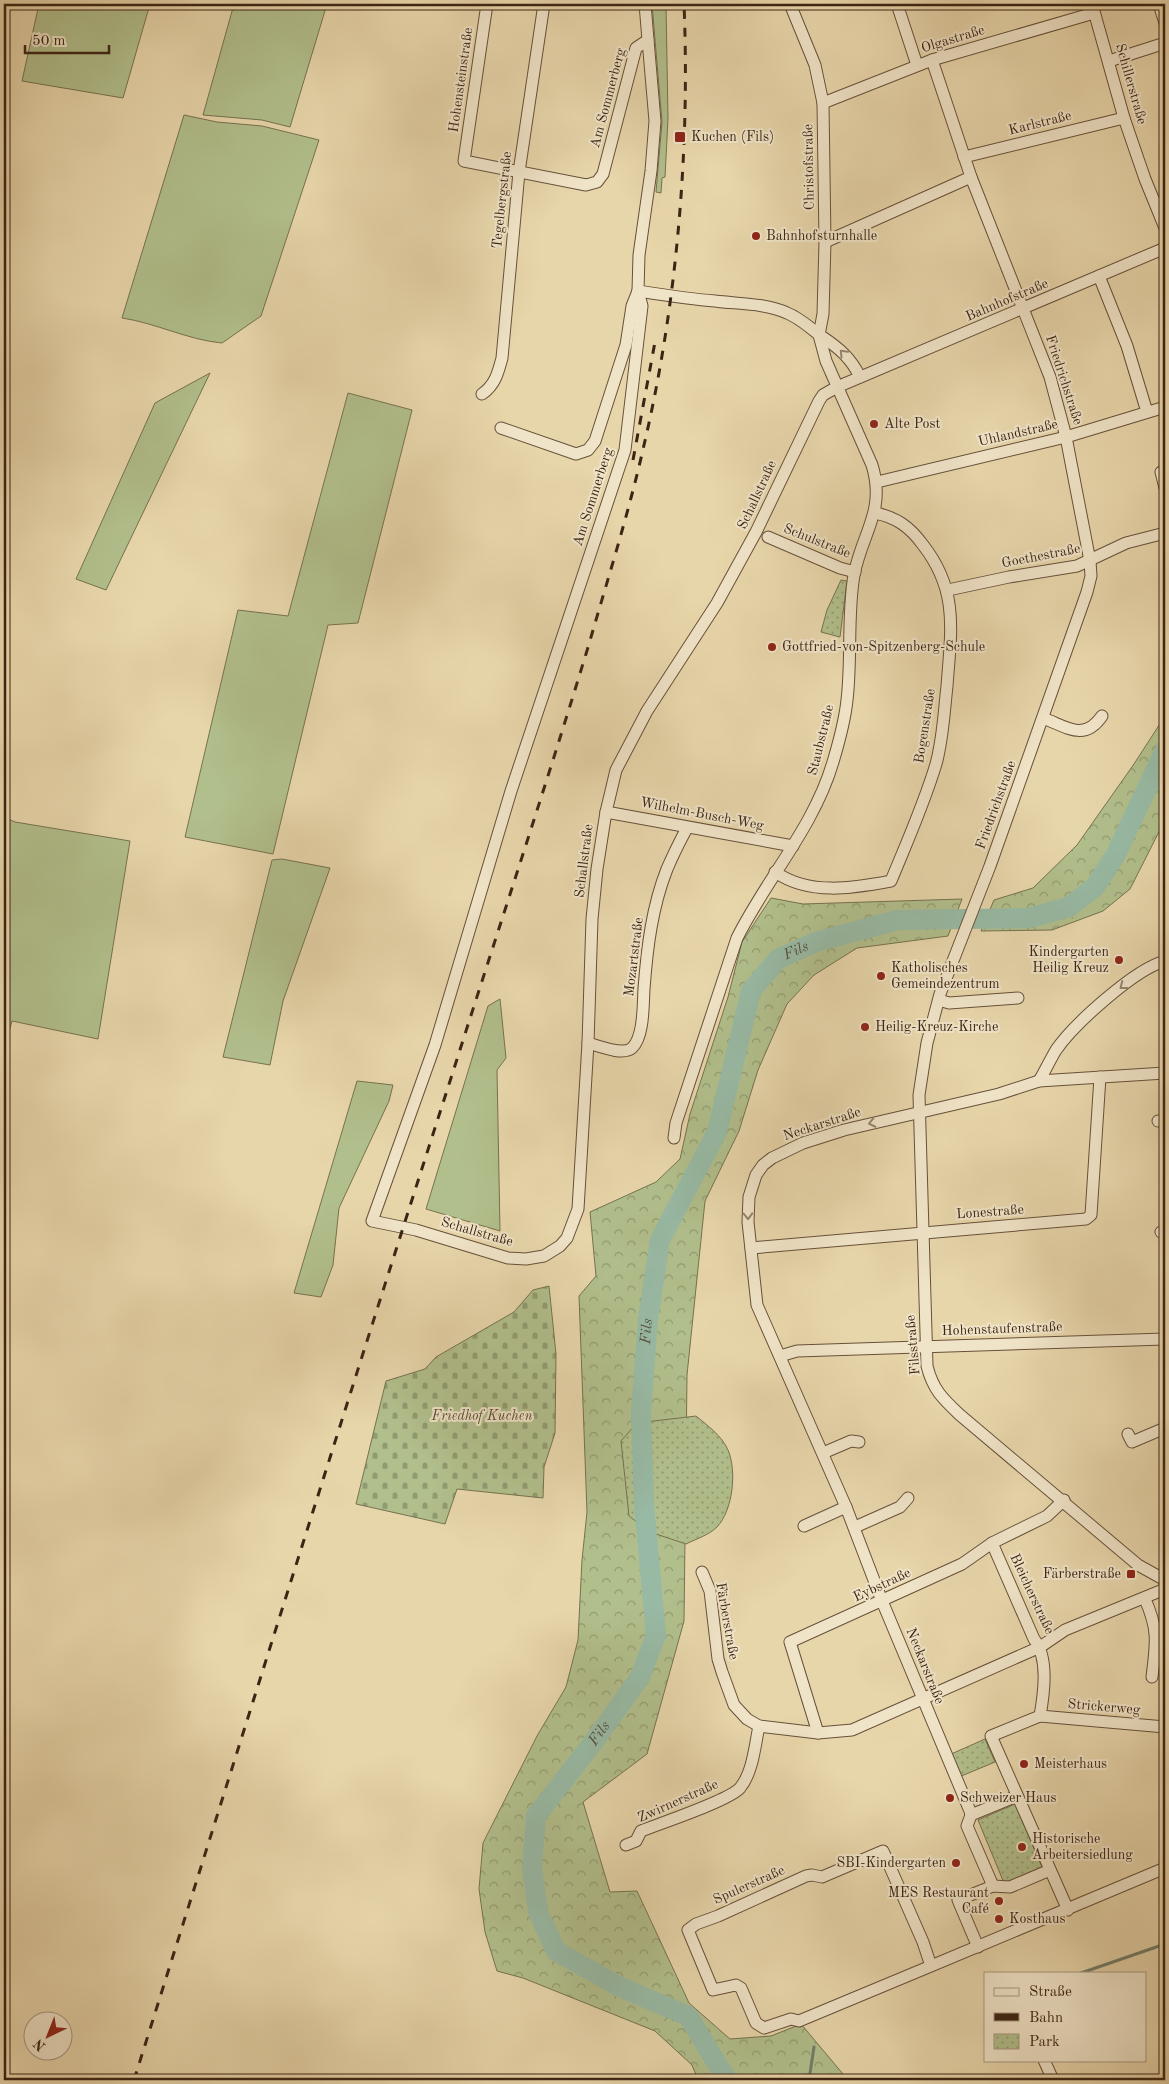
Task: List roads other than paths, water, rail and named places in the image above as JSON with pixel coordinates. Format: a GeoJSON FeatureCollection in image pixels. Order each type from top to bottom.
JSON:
{"type":"FeatureCollection","features":[{"type":"Feature","properties":{"kind":"street","name":"Hohensteinstraße"},"geometry":{"type":"LineString","coordinates":[[464,162],[487,4]]}},
{"type":"Feature","properties":{"kind":"street","name":"Tegelbergstraße"},"geometry":{"type":"LineString","coordinates":[[482,394],[490,389],[496,379],[502,358],[519,172],[544,4]]}},
{"type":"Feature","properties":{"kind":"street","name":"Am Sommerberg"},"geometry":{"type":"LineString","coordinates":[[416,1230],[372,1221],[435,1044],[511,790],[624,450],[642,306],[638,291],[639,255],[652,171],[655,121],[645,4]]}},
{"type":"Feature","properties":{"kind":"street","name":"Christofstraße"},"geometry":{"type":"LineString","coordinates":[[790,4],[815,65],[823,103],[825,242],[823,314],[819,335]]}},
{"type":"Feature","properties":{"kind":"street"},"geometry":{"type":"LineString","coordinates":[[896,4],[917,65]]}},
{"type":"Feature","properties":{"kind":"street"},"geometry":{"type":"LineString","coordinates":[[1159,4],[1165,23]]}},
{"type":"Feature","properties":{"kind":"street","name":"Olgastraße"},"geometry":{"type":"LineString","coordinates":[[823,103],[917,65],[1093,9]]}},
{"type":"Feature","properties":{"kind":"street","name":"Schillerstraße"},"geometry":{"type":"LineString","coordinates":[[1093,9],[1124,118],[1145,179],[1165,228]]}},
{"type":"Feature","properties":{"kind":"street","name":"Am Sommerberg"},"geometry":{"type":"LineString","coordinates":[[464,162],[586,185],[597,182],[603,174],[636,48],[648,40]]}},
{"type":"Feature","properties":{"kind":"street"},"geometry":{"type":"LineString","coordinates":[[1109,61],[1165,43]]}},
{"type":"Feature","properties":{"kind":"street","name":"Friedrichstraße"},"geometry":{"type":"LineString","coordinates":[[932,60],[971,177],[1050,377],[1066,437],[1090,561],[1091,576],[1043,718],[976,902]]}},
{"type":"Feature","properties":{"kind":"street","name":"Karlstraße"},"geometry":{"type":"LineString","coordinates":[[964,157],[1124,118]]}},
{"type":"Feature","properties":{"kind":"street"},"geometry":{"type":"LineString","coordinates":[[825,242],[971,177]]}},
{"type":"Feature","properties":{"kind":"street","name":"Bahnhofstraße"},"geometry":{"type":"LineString","coordinates":[[837,387],[1165,248]]}},
{"type":"Feature","properties":{"kind":"street"},"geometry":{"type":"LineString","coordinates":[[1099,276],[1127,346],[1147,412]]}},
{"type":"Feature","properties":{"kind":"street","name":"Am Sommerberg"},"geometry":{"type":"LineString","coordinates":[[501,428],[576,454],[588,450],[595,441],[626,345],[632,306],[638,291]]}},
{"type":"Feature","properties":{"kind":"street"},"geometry":{"type":"LineString","coordinates":[[638,291],[690,299],[765,306],[786,312],[806,323],[819,335],[837,346],[855,365],[860,377]]}},
{"type":"Feature","properties":{"kind":"street"},"geometry":{"type":"LineString","coordinates":[[819,335],[826,361],[837,387]]}},
{"type":"Feature","properties":{"kind":"street","name":"Staubstraße"},"geometry":{"type":"LineString","coordinates":[[674,1138],[676,1123],[737,938],[748,914],[793,846],[822,793],[833,763],[840,735],[847,700],[855,572],[874,513],[877,482],[872,465],[837,387]]}},
{"type":"Feature","properties":{"kind":"street","name":"Schallstraße"},"geometry":{"type":"LineString","coordinates":[[416,1230],[508,1258],[526,1259],[544,1256],[560,1246],[567,1238],[578,1209],[588,1043],[592,919],[597,869],[606,812],[616,770],[647,711],[717,603],[756,532],[819,401],[823,395],[837,387]]}},
{"type":"Feature","properties":{"kind":"street","name":"Uhlandstraße"},"geometry":{"type":"LineString","coordinates":[[877,482],[1066,437],[1165,407]]}},
{"type":"Feature","properties":{"kind":"street"},"geometry":{"type":"LineString","coordinates":[[1162,472],[1165,488]]}},
{"type":"Feature","properties":{"kind":"street","name":"Bogenstraße"},"geometry":{"type":"LineString","coordinates":[[775,872],[787,880],[822,888],[851,888],[891,881],[924,800],[936,762],[943,726],[952,624],[948,590],[932,556],[914,533],[896,519],[874,513]]}},
{"type":"Feature","properties":{"kind":"street","name":"Goethestraße"},"geometry":{"type":"LineString","coordinates":[[948,590],[1009,577],[1077,566],[1126,542],[1165,533]]}},
{"type":"Feature","properties":{"kind":"street","name":"Schulstraße"},"geometry":{"type":"LineString","coordinates":[[768,537],[840,568],[855,572]]}},
{"type":"Feature","properties":{"kind":"street"},"geometry":{"type":"LineString","coordinates":[[1043,718],[1075,730],[1084,730],[1094,728],[1102,716]]}},
{"type":"Feature","properties":{"kind":"street","name":"Wilhelm-Busch-Weg"},"geometry":{"type":"LineString","coordinates":[[606,812],[793,846]]}},
{"type":"Feature","properties":{"kind":"street","name":"Mozartstraße"},"geometry":{"type":"LineString","coordinates":[[588,1043],[624,1052],[630,1050],[637,1043],[641,1024],[647,946],[656,902],[667,869],[687,828]]}},
{"type":"Feature","properties":{"kind":"street","name":"Filsstraße"},"geometry":{"type":"LineString","coordinates":[[976,902],[939,1000],[924,1061],[919,1095],[927,1366],[932,1383],[938,1393],[960,1415],[1064,1500],[1138,1565],[1165,1580]]}},
{"type":"Feature","properties":{"kind":"street"},"geometry":{"type":"LineString","coordinates":[[1039,1081],[1056,1050],[1078,1023],[1126,982],[1165,961]]}},
{"type":"Feature","properties":{"kind":"street"},"geometry":{"type":"LineString","coordinates":[[939,1000],[949,1003],[1018,998]]}},
{"type":"Feature","properties":{"kind":"street","name":"Neckarstraße"},"geometry":{"type":"LineString","coordinates":[[993,1886],[967,1826],[971,1815],[882,1601],[855,1527],[757,1305],[748,1222],[749,1197],[756,1175],[763,1165],[784,1151],[844,1130],[999,1094],[1039,1081],[1165,1073]]}},
{"type":"Feature","properties":{"kind":"street","name":"Lonestraße"},"geometry":{"type":"LineString","coordinates":[[751,1248],[923,1232],[1080,1221],[1091,1215],[1100,1077]]}},
{"type":"Feature","properties":{"kind":"street","name":"Hohenstaufenstraße"},"geometry":{"type":"LineString","coordinates":[[780,1356],[797,1351],[1165,1338]]}},
{"type":"Feature","properties":{"kind":"street"},"geometry":{"type":"LineString","coordinates":[[1128,1434],[1132,1442],[1165,1428]]}},
{"type":"Feature","properties":{"kind":"street"},"geometry":{"type":"LineString","coordinates":[[823,1453],[851,1441],[860,1442]]}},
{"type":"Feature","properties":{"kind":"street"},"geometry":{"type":"LineString","coordinates":[[855,1527],[900,1507],[908,1498]]}},
{"type":"Feature","properties":{"kind":"street","name":"Eybstraße"},"geometry":{"type":"LineString","coordinates":[[818,1733],[790,1642],[962,1564],[992,1543],[1048,1516],[1064,1500]]}},
{"type":"Feature","properties":{"kind":"street"},"geometry":{"type":"LineString","coordinates":[[804,1526],[846,1507]]}},
{"type":"Feature","properties":{"kind":"street","name":"Bleicherstraße"},"geometry":{"type":"LineString","coordinates":[[992,1543],[1034,1639],[1040,1647],[1043,1670],[1043,1698],[1040,1716]]}},
{"type":"Feature","properties":{"kind":"street","name":"Färberstraße"},"geometry":{"type":"LineString","coordinates":[[702,1572],[710,1591],[718,1659],[734,1705],[750,1721],[759,1726]]}},
{"type":"Feature","properties":{"kind":"street"},"geometry":{"type":"LineString","coordinates":[[759,1726],[818,1733],[852,1730],[1040,1647],[1064,1630],[1145,1599],[1165,1589]]}},
{"type":"Feature","properties":{"kind":"street"},"geometry":{"type":"LineString","coordinates":[[1145,1599],[1152,1614],[1156,1634],[1152,1677]]}},
{"type":"Feature","properties":{"kind":"street"},"geometry":{"type":"LineString","coordinates":[[1040,1716],[991,1736],[1068,1910]]}},
{"type":"Feature","properties":{"kind":"street","name":"Strickerweg"},"geometry":{"type":"LineString","coordinates":[[1040,1716],[1165,1727]]}},
{"type":"Feature","properties":{"kind":"street","name":"Zwirnerstraße"},"geometry":{"type":"LineString","coordinates":[[626,1845],[636,1841],[641,1831],[721,1800],[738,1789],[749,1770],[759,1726]]}},
{"type":"Feature","properties":{"kind":"street"},"geometry":{"type":"LineString","coordinates":[[971,1815],[1018,1796]]}},
{"type":"Feature","properties":{"kind":"street","name":"Spulerstraße"},"geometry":{"type":"LineString","coordinates":[[883,1851],[923,1942],[931,1966],[799,2021],[791,2019],[764,2028],[756,2023],[741,1988],[736,1985],[713,1990],[688,1930],[696,1924],[806,1876],[812,1875],[822,1878],[883,1851]]}},
{"type":"Feature","properties":{"kind":"street"},"geometry":{"type":"LineString","coordinates":[[931,1966],[1165,1868]]}},
{"type":"Feature","properties":{"kind":"street"},"geometry":{"type":"LineString","coordinates":[[978,1947],[958,1900],[993,1886],[1010,1887],[1050,1870]]}},
{"type":"Feature","properties":{"kind":"street"},"geometry":{"type":"LineString","coordinates":[[1045,2062],[1052,2080]]}},
{"type":"Feature","properties":{"kind":"waterway","name":"Fils"},"geometry":{"type":"LineString","coordinates":[[727,2080],[688,2016],[618,1986],[556,1951],[538,1912],[532,1867],[536,1816],[595,1740],[640,1677],[656,1635],[644,1504],[641,1412],[648,1319],[660,1240],[717,1132],[751,991],[778,959],[816,942],[897,920],[1029,918],[1069,907],[1095,887],[1115,856],[1165,750]]}},
{"type":"Feature","properties":{"kind":"waterway"},"geometry":{"type":"LineString","coordinates":[[1084,1972],[1165,1944]]}},
{"type":"Feature","properties":{"kind":"waterway"},"geometry":{"type":"LineString","coordinates":[[809,2080],[814,2047]]}},
{"type":"Feature","properties":{"kind":"railway"},"geometry":{"type":"LineString","coordinates":[[134,2080],[371,1328],[555,753],[632,495],[644,445],[665,337],[679,226],[685,114],[684,4]]}},
{"type":"Feature","properties":{"kind":"railway"},"geometry":{"type":"LineString","coordinates":[[633,460],[655,342]]}},
{"type":"Feature","properties":{"kind":"place","name":"Kuchen (Fils)"},"geometry":{"type":"Point","coordinates":[680,137]}},
{"type":"Feature","properties":{"kind":"place","name":"Bahnhofsturnhalle"},"geometry":{"type":"Point","coordinates":[756,236]}},
{"type":"Feature","properties":{"kind":"place","name":"Alte Post"},"geometry":{"type":"Point","coordinates":[874,424]}},
{"type":"Feature","properties":{"kind":"place","name":"Gottfried-von-Spitzenberg-Schule"},"geometry":{"type":"Point","coordinates":[772,647]}},
{"type":"Feature","properties":{"kind":"place","name":"Kindergarten Heilig Kreuz"},"geometry":{"type":"Point","coordinates":[1119,960]}},
{"type":"Feature","properties":{"kind":"place","name":"Katholisches Gemeindezentrum"},"geometry":{"type":"Point","coordinates":[881,976]}},
{"type":"Feature","properties":{"kind":"place","name":"Heilig-Kreuz-Kirche"},"geometry":{"type":"Point","coordinates":[865,1027]}},
{"type":"Feature","properties":{"kind":"place","name":"Färberstraße"},"geometry":{"type":"Point","coordinates":[1131,1574]}},
{"type":"Feature","properties":{"kind":"place","name":"Meisterhaus"},"geometry":{"type":"Point","coordinates":[1024,1764]}},
{"type":"Feature","properties":{"kind":"place","name":"Schweizer Haus"},"geometry":{"type":"Point","coordinates":[950,1798]}},
{"type":"Feature","properties":{"kind":"place","name":"Historische Arbeitersiedlung"},"geometry":{"type":"Point","coordinates":[1022,1847]}},
{"type":"Feature","properties":{"kind":"place","name":"SBI-Kindergarten"},"geometry":{"type":"Point","coordinates":[956,1863]}},
{"type":"Feature","properties":{"kind":"place","name":"MES Restaurant Café"},"geometry":{"type":"Point","coordinates":[999,1901]}},
{"type":"Feature","properties":{"kind":"place","name":"Kosthaus"},"geometry":{"type":"Point","coordinates":[999,1919]}},
{"type":"Feature","properties":{"kind":"park label","name":"Friedhof Kuchen"},"geometry":{"type":"Point","coordinates":[482,1416]}}]}
